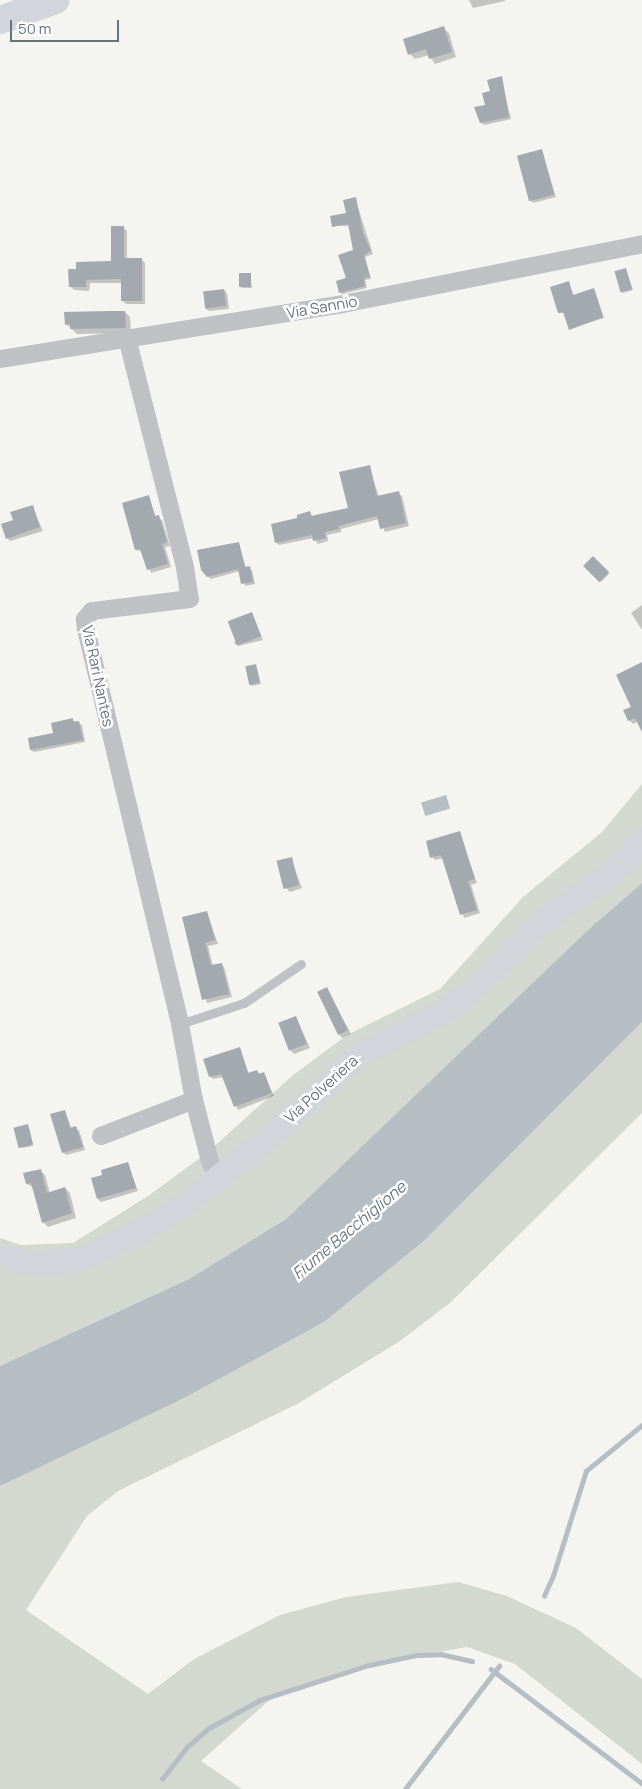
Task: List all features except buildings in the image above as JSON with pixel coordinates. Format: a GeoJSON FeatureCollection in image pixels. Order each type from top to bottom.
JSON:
{"type":"FeatureCollection","features":[{"type":"Feature","properties":{"kind":"highway"},"geometry":{"type":"LineString","coordinates":[[0,20],[56,0]]}},
{"type":"Feature","properties":{"kind":"street","name":"Via Sannio"},"geometry":{"type":"LineString","coordinates":[[0,359],[343,304],[642,244]]}},
{"type":"Feature","properties":{"kind":"street","name":"Via Rari Nantes"},"geometry":{"type":"LineString","coordinates":[[127,338],[185,568],[190,599],[92,611],[85,619],[86,629],[180,1024],[194,1100],[210,1161],[218,1179]]}},
{"type":"Feature","properties":{"kind":"street","name":"Via Polveriera"},"geometry":{"type":"LineString","coordinates":[[0,1257],[35,1263],[81,1259],[137,1233],[184,1205],[218,1179],[359,1054],[440,1013],[468,993],[539,924],[627,859],[642,840]]}},
{"type":"Feature","properties":{"kind":"street"},"geometry":{"type":"LineString","coordinates":[[101,1136],[194,1100]]}},
{"type":"Feature","properties":{"kind":"lane"},"geometry":{"type":"LineString","coordinates":[[180,1024],[244,1004],[301,964]]}},
{"type":"Feature","properties":{"kind":"shaded area"},"geometry":{"type":"Polygon","coordinates":[[[642,784],[642,883],[589,929],[286,1219],[189,1279],[0,1366],[0,1238],[21,1245],[73,1243],[148,1196],[208,1152],[292,1076],[347,1035],[440,989],[523,897],[602,832],[642,784]]]}},
{"type":"Feature","properties":{"kind":"shaded area"},"geometry":{"type":"Polygon","coordinates":[[[642,1022],[642,1113],[451,1302],[400,1341],[299,1403],[118,1491],[87,1516],[26,1610],[148,1694],[194,1659],[280,1615],[346,1597],[458,1582],[507,1596],[576,1628],[642,1679],[642,1764],[515,1664],[467,1647],[356,1667],[274,1696],[201,1761],[242,1789],[0,1789],[0,1486],[324,1322],[424,1241],[642,1022]]]}},
{"type":"Feature","properties":{"kind":"water"},"geometry":{"type":"Polygon","coordinates":[[[446,795],[450,808],[425,816],[421,803],[446,795]]]}},
{"type":"Feature","properties":{"kind":"water","name":"Fiume Bacchiglione"},"geometry":{"type":"Polygon","coordinates":[[[642,883],[642,1022],[424,1241],[324,1322],[180,1400],[0,1486],[0,1366],[189,1279],[286,1219],[589,929],[642,883]]]}},
{"type":"Feature","properties":{"kind":"waterway"},"geometry":{"type":"LineString","coordinates":[[544,1596],[553,1576],[586,1471],[642,1425]]}},
{"type":"Feature","properties":{"kind":"waterway"},"geometry":{"type":"LineString","coordinates":[[162,1779],[186,1748],[209,1728],[260,1700],[369,1665],[417,1655],[441,1654],[472,1661]]}},
{"type":"Feature","properties":{"kind":"waterway"},"geometry":{"type":"LineString","coordinates":[[405,1789],[499,1666]]}},
{"type":"Feature","properties":{"kind":"waterway"},"geometry":{"type":"LineString","coordinates":[[491,1669],[642,1783]]}}]}
